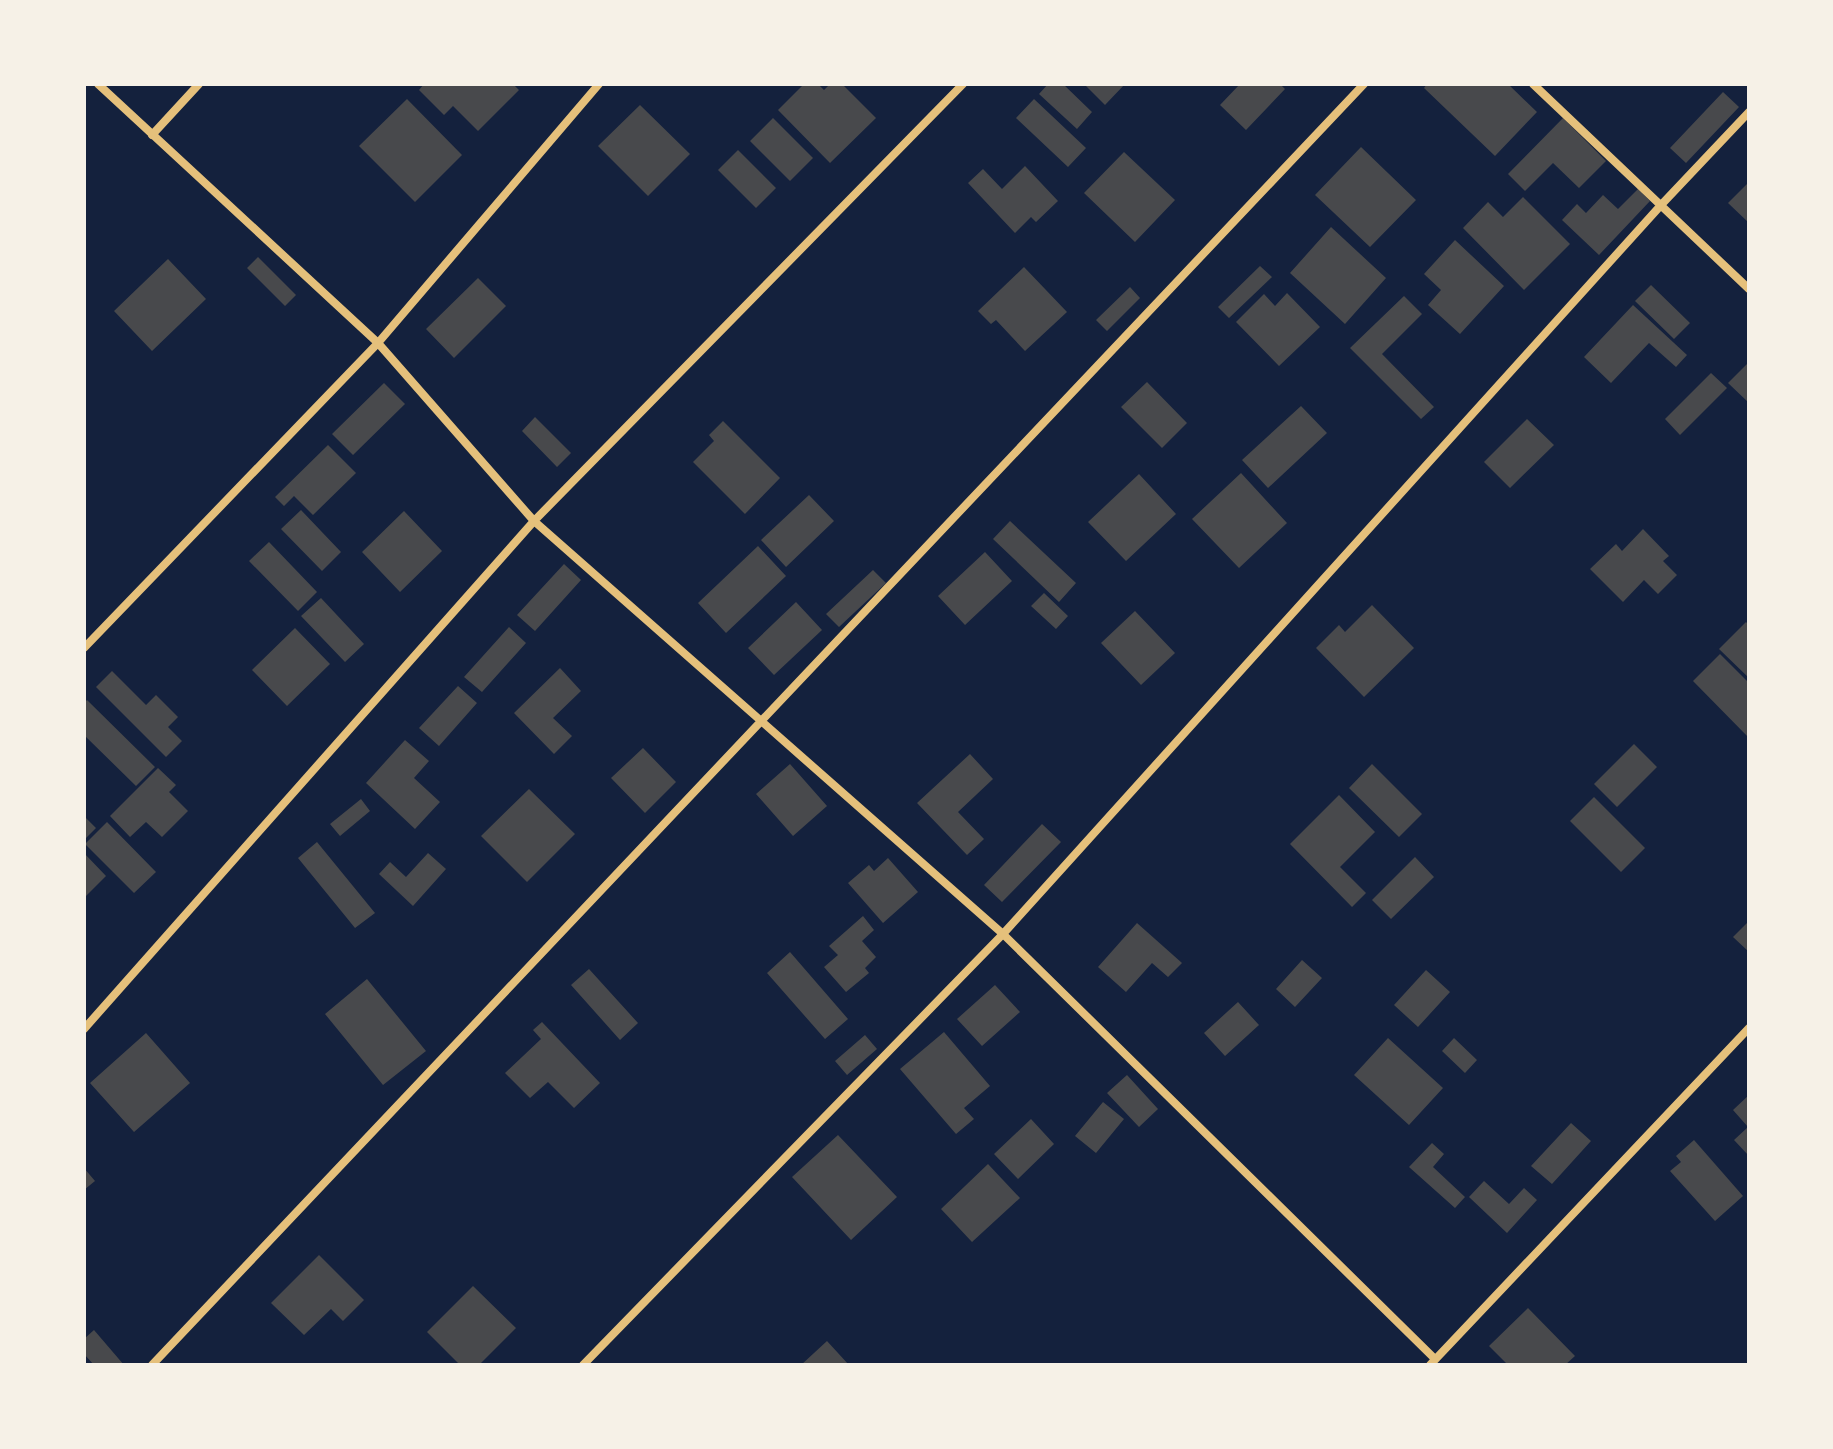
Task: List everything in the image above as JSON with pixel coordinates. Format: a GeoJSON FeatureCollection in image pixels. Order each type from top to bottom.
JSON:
{"type":"FeatureCollection","features":[{"type":"Feature","properties":{"kind":"street"},"geometry":{"type":"LineString","coordinates":[[98,84],[378,343],[534,521],[1003,934],[1432,1362],[1749,1028]]}},
{"type":"Feature","properties":{"kind":"street"},"geometry":{"type":"LineString","coordinates":[[152,135],[199,84]]}},
{"type":"Feature","properties":{"kind":"street"},"geometry":{"type":"LineString","coordinates":[[84,648],[378,343],[599,84]]}},
{"type":"Feature","properties":{"kind":"street"},"geometry":{"type":"LineString","coordinates":[[84,1029],[534,521],[963,84]]}},
{"type":"Feature","properties":{"kind":"street"},"geometry":{"type":"LineString","coordinates":[[152,1365],[1364,84]]}},
{"type":"Feature","properties":{"kind":"street"},"geometry":{"type":"LineString","coordinates":[[1533,84],[1749,289]]}},
{"type":"Feature","properties":{"kind":"street"},"geometry":{"type":"LineString","coordinates":[[583,1365],[1003,934],[1662,204],[1749,112]]}},
{"type":"Feature","properties":{"kind":"building"},"geometry":{"type":"Polygon","coordinates":[[[424,84],[513,84],[519,90],[478,131],[453,106],[444,115],[419,90],[424,84]]]}},
{"type":"Feature","properties":{"kind":"building"},"geometry":{"type":"Polygon","coordinates":[[[804,84],[818,84],[824,90],[830,84],[842,84],[876,118],[830,163],[778,110],[804,84]]]}},
{"type":"Feature","properties":{"kind":"building"},"geometry":{"type":"Polygon","coordinates":[[[1048,84],[1063,84],[1092,112],[1077,129],[1039,94],[1048,84]]]}},
{"type":"Feature","properties":{"kind":"building"},"geometry":{"type":"Polygon","coordinates":[[[1084,84],[1125,84],[1105,105],[1084,84]]]}},
{"type":"Feature","properties":{"kind":"building"},"geometry":{"type":"Polygon","coordinates":[[[1240,84],[1280,84],[1285,89],[1246,130],[1220,105],[1240,84]]]}},
{"type":"Feature","properties":{"kind":"building"},"geometry":{"type":"Polygon","coordinates":[[[1427,84],[1508,84],[1537,112],[1495,156],[1424,88],[1427,84]]]}},
{"type":"Feature","properties":{"kind":"building"},"geometry":{"type":"Polygon","coordinates":[[[1723,92],[1739,107],[1686,163],[1670,148],[1723,92]]]}},
{"type":"Feature","properties":{"kind":"building"},"geometry":{"type":"Polygon","coordinates":[[[407,99],[462,155],[415,202],[359,146],[407,99]]]}},
{"type":"Feature","properties":{"kind":"building"},"geometry":{"type":"Polygon","coordinates":[[[1034,99],[1086,148],[1068,167],[1016,118],[1034,99]]]}},
{"type":"Feature","properties":{"kind":"building"},"geometry":{"type":"Polygon","coordinates":[[[640,105],[690,154],[648,196],[598,146],[640,105]]]}},
{"type":"Feature","properties":{"kind":"building"},"geometry":{"type":"Polygon","coordinates":[[[773,118],[813,158],[790,181],[750,141],[773,118]]]}},
{"type":"Feature","properties":{"kind":"building"},"geometry":{"type":"Polygon","coordinates":[[[1563,118],[1606,161],[1579,188],[1553,163],[1525,191],[1508,174],[1563,118]]]}},
{"type":"Feature","properties":{"kind":"building"},"geometry":{"type":"Polygon","coordinates":[[[1361,147],[1416,200],[1370,247],[1315,195],[1361,147]]]}},
{"type":"Feature","properties":{"kind":"building"},"geometry":{"type":"Polygon","coordinates":[[[738,150],[776,188],[756,208],[718,170],[738,150]]]}},
{"type":"Feature","properties":{"kind":"building"},"geometry":{"type":"Polygon","coordinates":[[[1124,152],[1175,200],[1135,242],[1084,193],[1124,152]]]}},
{"type":"Feature","properties":{"kind":"building"},"geometry":{"type":"Polygon","coordinates":[[[1025,166],[1058,201],[1036,222],[1031,217],[1015,233],[968,183],[983,169],[1002,189],[1025,166]]]}},
{"type":"Feature","properties":{"kind":"building"},"geometry":{"type":"Polygon","coordinates":[[[1749,182],[1749,223],[1728,203],[1749,182]]]}},
{"type":"Feature","properties":{"kind":"building"},"geometry":{"type":"Polygon","coordinates":[[[1638,189],[1650,201],[1599,255],[1562,220],[1577,204],[1586,213],[1603,195],[1618,209],[1638,189]]]}},
{"type":"Feature","properties":{"kind":"building"},"geometry":{"type":"Polygon","coordinates":[[[1523,197],[1570,244],[1524,290],[1463,228],[1488,202],[1503,217],[1523,197]]]}},
{"type":"Feature","properties":{"kind":"building"},"geometry":{"type":"Polygon","coordinates":[[[1331,227],[1386,278],[1345,324],[1290,273],[1331,227]]]}},
{"type":"Feature","properties":{"kind":"building"},"geometry":{"type":"Polygon","coordinates":[[[1455,240],[1504,286],[1460,334],[1428,305],[1441,290],[1424,274],[1455,240]]]}},
{"type":"Feature","properties":{"kind":"building"},"geometry":{"type":"Polygon","coordinates":[[[258,257],[296,295],[285,306],[247,268],[258,257]]]}},
{"type":"Feature","properties":{"kind":"building"},"geometry":{"type":"Polygon","coordinates":[[[168,259],[206,299],[152,351],[114,311],[168,259]]]}},
{"type":"Feature","properties":{"kind":"building"},"geometry":{"type":"Polygon","coordinates":[[[1260,266],[1272,277],[1229,318],[1218,307],[1260,266]]]}},
{"type":"Feature","properties":{"kind":"building"},"geometry":{"type":"Polygon","coordinates":[[[1024,267],[1067,312],[1025,351],[996,320],[991,324],[978,311],[1024,267]]]}},
{"type":"Feature","properties":{"kind":"building"},"geometry":{"type":"Polygon","coordinates":[[[478,278],[506,306],[454,358],[426,329],[478,278]]]}},
{"type":"Feature","properties":{"kind":"building"},"geometry":{"type":"Polygon","coordinates":[[[1651,285],[1690,323],[1674,339],[1635,301],[1651,285]]]}},
{"type":"Feature","properties":{"kind":"building"},"geometry":{"type":"Polygon","coordinates":[[[1130,287],[1140,298],[1107,331],[1096,320],[1130,287]]]}},
{"type":"Feature","properties":{"kind":"building"},"geometry":{"type":"Polygon","coordinates":[[[1287,293],[1320,327],[1279,366],[1236,322],[1264,294],[1275,306],[1287,293]]]}},
{"type":"Feature","properties":{"kind":"building"},"geometry":{"type":"Polygon","coordinates":[[[1404,296],[1422,314],[1382,354],[1434,407],[1421,419],[1350,348],[1404,296]]]}},
{"type":"Feature","properties":{"kind":"building"},"geometry":{"type":"Polygon","coordinates":[[[1633,305],[1687,355],[1676,367],[1649,343],[1611,383],[1584,357],[1633,305]]]}},
{"type":"Feature","properties":{"kind":"building"},"geometry":{"type":"Polygon","coordinates":[[[1749,362],[1749,403],[1728,383],[1749,362]]]}},
{"type":"Feature","properties":{"kind":"building"},"geometry":{"type":"Polygon","coordinates":[[[1711,373],[1727,388],[1680,435],[1665,419],[1711,373]]]}},
{"type":"Feature","properties":{"kind":"building"},"geometry":{"type":"Polygon","coordinates":[[[1147,382],[1187,423],[1162,448],[1121,407],[1147,382]]]}},
{"type":"Feature","properties":{"kind":"building"},"geometry":{"type":"Polygon","coordinates":[[[384,383],[405,404],[353,455],[332,434],[384,383]]]}},
{"type":"Feature","properties":{"kind":"building"},"geometry":{"type":"Polygon","coordinates":[[[1301,406],[1327,433],[1268,488],[1242,460],[1301,406]]]}},
{"type":"Feature","properties":{"kind":"building"},"geometry":{"type":"Polygon","coordinates":[[[535,417],[571,453],[557,467],[522,431],[535,417]]]}},
{"type":"Feature","properties":{"kind":"building"},"geometry":{"type":"Polygon","coordinates":[[[1527,419],[1554,445],[1510,488],[1484,462],[1527,419]]]}},
{"type":"Feature","properties":{"kind":"building"},"geometry":{"type":"Polygon","coordinates":[[[723,421],[780,478],[745,514],[693,462],[714,441],[709,435],[723,421]]]}},
{"type":"Feature","properties":{"kind":"building"},"geometry":{"type":"Polygon","coordinates":[[[328,445],[356,473],[313,515],[294,496],[284,506],[275,497],[328,445]]]}},
{"type":"Feature","properties":{"kind":"building"},"geometry":{"type":"Polygon","coordinates":[[[1241,473],[1287,523],[1239,568],[1192,519],[1241,473]]]}},
{"type":"Feature","properties":{"kind":"building"},"geometry":{"type":"Polygon","coordinates":[[[1139,474],[1176,514],[1126,561],[1088,522],[1139,474]]]}},
{"type":"Feature","properties":{"kind":"building"},"geometry":{"type":"Polygon","coordinates":[[[809,495],[834,521],[786,567],[761,540],[809,495]]]}},
{"type":"Feature","properties":{"kind":"building"},"geometry":{"type":"Polygon","coordinates":[[[301,510],[341,552],[322,571],[281,529],[301,510]]]}},
{"type":"Feature","properties":{"kind":"building"},"geometry":{"type":"Polygon","coordinates":[[[404,511],[442,551],[400,592],[362,552],[404,511]]]}},
{"type":"Feature","properties":{"kind":"building"},"geometry":{"type":"Polygon","coordinates":[[[1010,521],[1076,583],[1059,602],[993,539],[1010,521]]]}},
{"type":"Feature","properties":{"kind":"building"},"geometry":{"type":"Polygon","coordinates":[[[1643,529],[1669,556],[1663,561],[1677,575],[1658,594],[1644,580],[1623,602],[1590,569],[1616,544],[1622,551],[1643,529]]]}},
{"type":"Feature","properties":{"kind":"building"},"geometry":{"type":"Polygon","coordinates":[[[269,542],[317,592],[298,611],[249,561],[269,542]]]}},
{"type":"Feature","properties":{"kind":"building"},"geometry":{"type":"Polygon","coordinates":[[[758,546],[786,576],[726,633],[698,603],[758,546]]]}},
{"type":"Feature","properties":{"kind":"building"},"geometry":{"type":"Polygon","coordinates":[[[985,552],[1012,581],[965,625],[938,596],[985,552]]]}},
{"type":"Feature","properties":{"kind":"building"},"geometry":{"type":"Polygon","coordinates":[[[564,564],[581,580],[535,631],[517,615],[564,564]]]}},
{"type":"Feature","properties":{"kind":"building"},"geometry":{"type":"Polygon","coordinates":[[[873,570],[886,583],[839,627],[826,614],[873,570]]]}},
{"type":"Feature","properties":{"kind":"building"},"geometry":{"type":"Polygon","coordinates":[[[1044,593],[1068,616],[1056,629],[1031,606],[1044,593]]]}},
{"type":"Feature","properties":{"kind":"building"},"geometry":{"type":"Polygon","coordinates":[[[321,598],[364,644],[345,662],[301,616],[321,598]]]}},
{"type":"Feature","properties":{"kind":"building"},"geometry":{"type":"Polygon","coordinates":[[[796,602],[822,630],[774,675],[748,648],[796,602]]]}},
{"type":"Feature","properties":{"kind":"building"},"geometry":{"type":"Polygon","coordinates":[[[1372,605],[1414,648],[1364,697],[1316,648],[1339,625],[1345,632],[1372,605]]]}},
{"type":"Feature","properties":{"kind":"building"},"geometry":{"type":"Polygon","coordinates":[[[1135,611],[1175,653],[1141,685],[1101,643],[1135,611]]]}},
{"type":"Feature","properties":{"kind":"building"},"geometry":{"type":"Polygon","coordinates":[[[1746,622],[1749,625],[1749,678],[1719,649],[1746,622]]]}},
{"type":"Feature","properties":{"kind":"building"},"geometry":{"type":"Polygon","coordinates":[[[509,627],[526,643],[482,692],[464,677],[509,627]]]}},
{"type":"Feature","properties":{"kind":"building"},"geometry":{"type":"Polygon","coordinates":[[[295,628],[330,664],[287,706],[252,670],[295,628]]]}},
{"type":"Feature","properties":{"kind":"building"},"geometry":{"type":"Polygon","coordinates":[[[1720,654],[1749,683],[1749,738],[1693,681],[1720,654]]]}},
{"type":"Feature","properties":{"kind":"building"},"geometry":{"type":"Polygon","coordinates":[[[560,668],[581,691],[553,718],[572,736],[554,754],[514,713],[560,668]]]}},
{"type":"Feature","properties":{"kind":"building"},"geometry":{"type":"Polygon","coordinates":[[[112,671],[146,705],[156,695],[178,717],[168,727],[182,741],[166,757],[96,687],[112,671]]]}},
{"type":"Feature","properties":{"kind":"building"},"geometry":{"type":"Polygon","coordinates":[[[458,686],[477,703],[439,746],[419,728],[458,686]]]}},
{"type":"Feature","properties":{"kind":"building"},"geometry":{"type":"Polygon","coordinates":[[[87,700],[155,767],[136,786],[84,735],[84,703],[87,700]]]}},
{"type":"Feature","properties":{"kind":"building"},"geometry":{"type":"Polygon","coordinates":[[[405,740],[429,761],[414,778],[440,802],[415,829],[366,783],[405,740]]]}},
{"type":"Feature","properties":{"kind":"building"},"geometry":{"type":"Polygon","coordinates":[[[1634,744],[1657,767],[1617,807],[1594,784],[1634,744]]]}},
{"type":"Feature","properties":{"kind":"building"},"geometry":{"type":"Polygon","coordinates":[[[643,748],[676,782],[645,813],[611,778],[643,748]]]}},
{"type":"Feature","properties":{"kind":"building"},"geometry":{"type":"Polygon","coordinates":[[[970,754],[993,779],[958,812],[984,839],[967,855],[917,803],[970,754]]]}},
{"type":"Feature","properties":{"kind":"building"},"geometry":{"type":"Polygon","coordinates":[[[790,764],[827,806],[793,836],[756,794],[790,764]]]}},
{"type":"Feature","properties":{"kind":"building"},"geometry":{"type":"Polygon","coordinates":[[[1372,764],[1422,814],[1399,837],[1349,788],[1372,764]]]}},
{"type":"Feature","properties":{"kind":"building"},"geometry":{"type":"Polygon","coordinates":[[[158,768],[176,785],[169,792],[188,811],[162,837],[146,822],[130,837],[110,816],[158,768]]]}},
{"type":"Feature","properties":{"kind":"building"},"geometry":{"type":"Polygon","coordinates":[[[529,789],[575,834],[527,882],[481,836],[529,789]]]}},
{"type":"Feature","properties":{"kind":"building"},"geometry":{"type":"Polygon","coordinates":[[[1339,795],[1375,832],[1340,867],[1366,893],[1352,907],[1290,844],[1339,795]]]}},
{"type":"Feature","properties":{"kind":"building"},"geometry":{"type":"Polygon","coordinates":[[[1594,797],[1645,848],[1621,872],[1570,821],[1594,797]]]}},
{"type":"Feature","properties":{"kind":"building"},"geometry":{"type":"Polygon","coordinates":[[[361,799],[370,811],[340,836],[330,824],[361,799]]]}},
{"type":"Feature","properties":{"kind":"building"},"geometry":{"type":"Polygon","coordinates":[[[84,816],[96,828],[84,840],[84,816]]]}},
{"type":"Feature","properties":{"kind":"building"},"geometry":{"type":"Polygon","coordinates":[[[107,822],[156,872],[134,893],[85,844],[107,822]]]}},
{"type":"Feature","properties":{"kind":"building"},"geometry":{"type":"Polygon","coordinates":[[[1042,824],[1061,842],[1002,902],[984,885],[1042,824]]]}},
{"type":"Feature","properties":{"kind":"building"},"geometry":{"type":"Polygon","coordinates":[[[317,842],[375,913],[355,928],[298,858],[317,842]]]}},
{"type":"Feature","properties":{"kind":"building"},"geometry":{"type":"Polygon","coordinates":[[[84,853],[106,876],[84,898],[84,853]]]}},
{"type":"Feature","properties":{"kind":"building"},"geometry":{"type":"Polygon","coordinates":[[[428,853],[446,869],[413,906],[379,874],[390,862],[406,877],[428,853]]]}},
{"type":"Feature","properties":{"kind":"building"},"geometry":{"type":"Polygon","coordinates":[[[1415,857],[1434,877],[1391,919],[1372,900],[1415,857]]]}},
{"type":"Feature","properties":{"kind":"building"},"geometry":{"type":"Polygon","coordinates":[[[888,858],[918,892],[883,923],[848,883],[869,865],[874,871],[888,858]]]}},
{"type":"Feature","properties":{"kind":"building"},"geometry":{"type":"Polygon","coordinates":[[[863,916],[874,930],[862,941],[876,957],[865,968],[869,973],[846,992],[824,967],[838,955],[829,946],[863,916]]]}},
{"type":"Feature","properties":{"kind":"building"},"geometry":{"type":"Polygon","coordinates":[[[1749,921],[1749,952],[1733,937],[1749,921]]]}},
{"type":"Feature","properties":{"kind":"building"},"geometry":{"type":"Polygon","coordinates":[[[1137,923],[1182,963],[1168,977],[1152,963],[1126,992],[1098,967],[1137,923]]]}},
{"type":"Feature","properties":{"kind":"building"},"geometry":{"type":"Polygon","coordinates":[[[790,952],[848,1019],[825,1039],[767,973],[790,952]]]}},
{"type":"Feature","properties":{"kind":"building"},"geometry":{"type":"Polygon","coordinates":[[[1302,960],[1322,978],[1295,1007],[1276,989],[1302,960]]]}},
{"type":"Feature","properties":{"kind":"building"},"geometry":{"type":"Polygon","coordinates":[[[589,969],[638,1023],[620,1040],[571,985],[589,969]]]}},
{"type":"Feature","properties":{"kind":"building"},"geometry":{"type":"Polygon","coordinates":[[[1426,970],[1450,992],[1418,1027],[1394,1005],[1426,970]]]}},
{"type":"Feature","properties":{"kind":"building"},"geometry":{"type":"Polygon","coordinates":[[[367,979],[426,1051],[383,1085],[325,1014],[367,979]]]}},
{"type":"Feature","properties":{"kind":"building"},"geometry":{"type":"Polygon","coordinates":[[[995,985],[1020,1012],[982,1046],[957,1019],[995,985]]]}},
{"type":"Feature","properties":{"kind":"building"},"geometry":{"type":"Polygon","coordinates":[[[1238,1002],[1259,1025],[1225,1056],[1204,1033],[1238,1002]]]}},
{"type":"Feature","properties":{"kind":"building"},"geometry":{"type":"Polygon","coordinates":[[[542,1022],[600,1083],[574,1108],[548,1082],[530,1098],[505,1073],[541,1039],[533,1030],[542,1022]]]}},
{"type":"Feature","properties":{"kind":"building"},"geometry":{"type":"Polygon","coordinates":[[[944,1032],[990,1086],[964,1108],[974,1119],[956,1134],[900,1069],[944,1032]]]}},
{"type":"Feature","properties":{"kind":"building"},"geometry":{"type":"Polygon","coordinates":[[[146,1033],[190,1083],[134,1132],[90,1083],[146,1033]]]}},
{"type":"Feature","properties":{"kind":"building"},"geometry":{"type":"Polygon","coordinates":[[[865,1035],[877,1049],[847,1075],[835,1061],[865,1035]]]}},
{"type":"Feature","properties":{"kind":"building"},"geometry":{"type":"Polygon","coordinates":[[[1388,1038],[1443,1088],[1409,1125],[1354,1075],[1388,1038]]]}},
{"type":"Feature","properties":{"kind":"building"},"geometry":{"type":"Polygon","coordinates":[[[1454,1038],[1477,1060],[1465,1073],[1442,1051],[1454,1038]]]}},
{"type":"Feature","properties":{"kind":"building"},"geometry":{"type":"Polygon","coordinates":[[[1127,1075],[1158,1109],[1139,1127],[1107,1093],[1127,1075]]]}},
{"type":"Feature","properties":{"kind":"building"},"geometry":{"type":"Polygon","coordinates":[[[1749,1095],[1749,1156],[1734,1140],[1748,1127],[1733,1110],[1749,1095]]]}},
{"type":"Feature","properties":{"kind":"building"},"geometry":{"type":"Polygon","coordinates":[[[1103,1102],[1124,1119],[1096,1153],[1075,1136],[1103,1102]]]}},
{"type":"Feature","properties":{"kind":"building"},"geometry":{"type":"Polygon","coordinates":[[[1031,1119],[1054,1144],[1018,1179],[994,1154],[1031,1119]]]}},
{"type":"Feature","properties":{"kind":"building"},"geometry":{"type":"Polygon","coordinates":[[[1571,1123],[1591,1141],[1552,1184],[1531,1166],[1571,1123]]]}},
{"type":"Feature","properties":{"kind":"building"},"geometry":{"type":"Polygon","coordinates":[[[838,1135],[897,1197],[851,1240],[792,1177],[838,1135]]]}},
{"type":"Feature","properties":{"kind":"building"},"geometry":{"type":"Polygon","coordinates":[[[1694,1140],[1743,1196],[1715,1221],[1670,1171],[1681,1162],[1676,1156],[1694,1140]]]}},
{"type":"Feature","properties":{"kind":"building"},"geometry":{"type":"Polygon","coordinates":[[[1432,1143],[1444,1154],[1433,1167],[1465,1197],[1455,1208],[1409,1167],[1432,1143]]]}},
{"type":"Feature","properties":{"kind":"building"},"geometry":{"type":"Polygon","coordinates":[[[988,1164],[1020,1198],[972,1242],[941,1209],[988,1164]]]}},
{"type":"Feature","properties":{"kind":"building"},"geometry":{"type":"Polygon","coordinates":[[[84,1168],[95,1181],[84,1190],[84,1168]]]}},
{"type":"Feature","properties":{"kind":"building"},"geometry":{"type":"Polygon","coordinates":[[[1484,1181],[1509,1204],[1524,1188],[1537,1200],[1507,1233],[1469,1197],[1484,1181]]]}},
{"type":"Feature","properties":{"kind":"building"},"geometry":{"type":"Polygon","coordinates":[[[319,1255],[364,1300],[343,1321],[331,1309],[304,1335],[271,1303],[319,1255]]]}},
{"type":"Feature","properties":{"kind":"building"},"geometry":{"type":"Polygon","coordinates":[[[473,1286],[516,1328],[479,1365],[460,1365],[427,1332],[473,1286]]]}},
{"type":"Feature","properties":{"kind":"building"},"geometry":{"type":"Polygon","coordinates":[[[1528,1308],[1575,1356],[1565,1365],[1508,1365],[1489,1346],[1528,1308]]]}},
{"type":"Feature","properties":{"kind":"building"},"geometry":{"type":"Polygon","coordinates":[[[94,1330],[124,1365],[94,1365],[84,1354],[84,1339],[94,1330]]]}},
{"type":"Feature","properties":{"kind":"building"},"geometry":{"type":"Polygon","coordinates":[[[827,1341],[849,1365],[801,1365],[827,1341]]]}}]}
